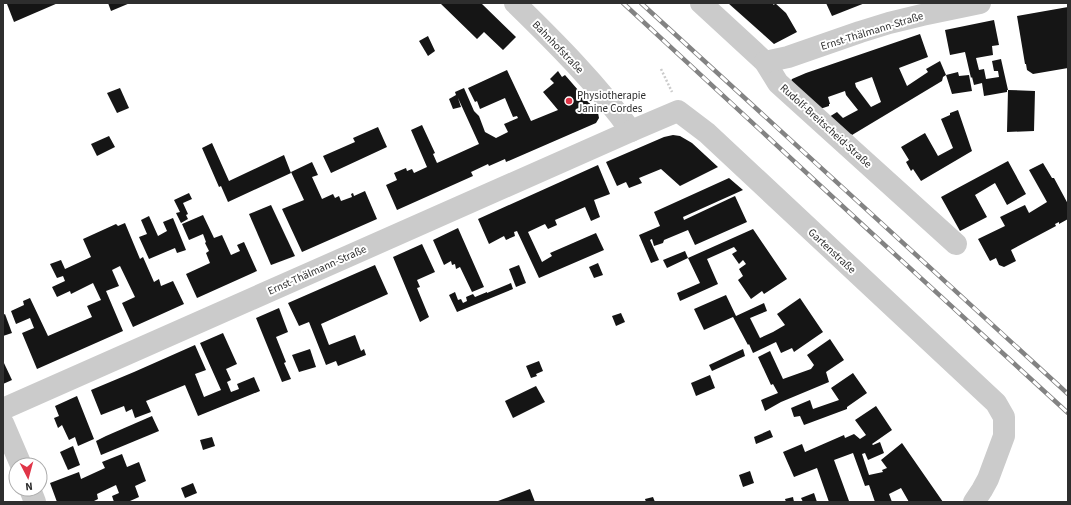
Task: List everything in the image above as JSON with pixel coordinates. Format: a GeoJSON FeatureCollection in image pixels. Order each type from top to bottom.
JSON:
{"type":"FeatureCollection","features":[{"type":"Feature","properties":{"kind":"street","name":"Bahnhofstraße"},"geometry":{"type":"LineString","coordinates":[[515,3],[577,66],[618,113],[631,131]]}},
{"type":"Feature","properties":{"kind":"street","name":"Rudolf-Breitscheid-Straße"},"geometry":{"type":"LineString","coordinates":[[701,3],[765,62],[778,82],[956,244]]}},
{"type":"Feature","properties":{"kind":"street","name":"Ernst-Thälmann-Straße"},"geometry":{"type":"LineString","coordinates":[[765,62],[788,58],[889,23],[968,4]]}},
{"type":"Feature","properties":{"kind":"street","name":"Gartenstraße"},"geometry":{"type":"LineString","coordinates":[[631,131],[678,112],[707,133],[996,403],[1004,417],[1004,436],[988,478],[974,502]]}},
{"type":"Feature","properties":{"kind":"street","name":"Ernst-Thälmann-Straße"},"geometry":{"type":"LineString","coordinates":[[3,409],[631,131]]}},
{"type":"Feature","properties":{"kind":"street"},"geometry":{"type":"LineString","coordinates":[[3,423],[18,457]]}},
{"type":"Feature","properties":{"kind":"building"},"geometry":{"type":"Polygon","coordinates":[[[58,3],[14,22],[7,4],[58,3]]]}},
{"type":"Feature","properties":{"kind":"building"},"geometry":{"type":"Polygon","coordinates":[[[108,3],[130,3],[111,11],[108,3]]]}},
{"type":"Feature","properties":{"kind":"building"},"geometry":{"type":"Polygon","coordinates":[[[440,3],[481,3],[516,37],[503,50],[484,32],[477,39],[440,3]]]}},
{"type":"Feature","properties":{"kind":"building"},"geometry":{"type":"Polygon","coordinates":[[[728,3],[772,3],[774,5],[775,3],[786,13],[797,32],[774,44],[728,3]]]}},
{"type":"Feature","properties":{"kind":"building"},"geometry":{"type":"Polygon","coordinates":[[[826,3],[865,3],[832,16],[826,3]]]}},
{"type":"Feature","properties":{"kind":"building"},"geometry":{"type":"Polygon","coordinates":[[[1068,7],[1068,68],[1033,74],[1027,70],[1025,64],[1017,16],[1068,7]]]}},
{"type":"Feature","properties":{"kind":"building"},"geometry":{"type":"Polygon","coordinates":[[[994,20],[999,45],[992,46],[993,55],[976,58],[979,70],[984,69],[986,79],[999,77],[998,71],[994,71],[992,61],[1001,59],[1008,90],[1007,92],[984,96],[982,83],[974,85],[965,52],[950,55],[945,30],[994,20]]]}},
{"type":"Feature","properties":{"kind":"building"},"geometry":{"type":"Polygon","coordinates":[[[920,34],[928,57],[899,68],[907,86],[928,72],[926,69],[940,61],[946,75],[943,77],[942,81],[852,135],[848,135],[829,117],[837,112],[843,118],[858,110],[846,95],[845,91],[828,97],[830,104],[829,106],[820,109],[791,81],[792,79],[920,34]],[[872,77],[855,83],[856,87],[871,107],[881,102],[872,77]]]}},
{"type":"Feature","properties":{"kind":"building"},"geometry":{"type":"Polygon","coordinates":[[[428,36],[435,51],[428,56],[419,41],[428,36]]]}},
{"type":"Feature","properties":{"kind":"building"},"geometry":{"type":"Polygon","coordinates":[[[507,70],[531,121],[558,110],[543,92],[554,83],[550,79],[558,71],[562,77],[565,75],[598,113],[599,118],[596,123],[506,162],[505,159],[489,166],[488,164],[471,172],[473,176],[397,210],[386,185],[397,180],[394,173],[406,168],[407,171],[412,169],[414,173],[427,167],[411,130],[422,125],[435,153],[433,154],[437,163],[479,144],[458,98],[461,107],[453,109],[449,99],[456,95],[455,92],[464,88],[474,111],[479,116],[485,132],[496,138],[508,132],[504,124],[518,118],[517,116],[513,117],[505,98],[480,109],[477,101],[475,102],[468,88],[507,70]]]}},
{"type":"Feature","properties":{"kind":"building"},"geometry":{"type":"Polygon","coordinates":[[[958,72],[959,76],[969,75],[972,91],[952,94],[946,75],[958,72]]]}},
{"type":"Feature","properties":{"kind":"building"},"geometry":{"type":"Polygon","coordinates":[[[120,88],[129,108],[117,113],[107,93],[120,88]]]}},
{"type":"Feature","properties":{"kind":"building"},"geometry":{"type":"Polygon","coordinates":[[[1008,90],[1035,91],[1034,131],[1007,132],[1008,90]]]}},
{"type":"Feature","properties":{"kind":"building"},"geometry":{"type":"Polygon","coordinates":[[[958,110],[972,151],[921,181],[913,169],[911,171],[906,162],[909,160],[901,147],[925,133],[938,156],[953,148],[941,119],[958,110]]]}},
{"type":"Feature","properties":{"kind":"building"},"geometry":{"type":"Polygon","coordinates":[[[378,127],[387,147],[331,173],[323,156],[355,142],[353,138],[378,127]]]}},
{"type":"Feature","properties":{"kind":"building"},"geometry":{"type":"Polygon","coordinates":[[[673,135],[680,136],[692,143],[718,167],[680,186],[661,169],[639,178],[642,183],[629,188],[626,182],[617,186],[606,162],[664,137],[673,135]]]}},
{"type":"Feature","properties":{"kind":"building"},"geometry":{"type":"Polygon","coordinates":[[[109,136],[115,147],[97,156],[91,144],[109,136]]]}},
{"type":"Feature","properties":{"kind":"building"},"geometry":{"type":"Polygon","coordinates":[[[212,143],[229,181],[284,155],[291,173],[228,202],[221,186],[219,187],[202,148],[212,143]]]}},
{"type":"Feature","properties":{"kind":"building"},"geometry":{"type":"Polygon","coordinates":[[[1008,161],[1026,194],[1007,205],[995,183],[975,195],[987,217],[960,231],[941,197],[1008,161]]]}},
{"type":"Feature","properties":{"kind":"building"},"geometry":{"type":"Polygon","coordinates":[[[312,162],[318,175],[312,177],[322,199],[333,194],[335,198],[339,196],[341,201],[352,197],[351,194],[353,193],[354,196],[365,191],[377,219],[302,252],[282,209],[304,200],[291,172],[312,162]]]}},
{"type":"Feature","properties":{"kind":"building"},"geometry":{"type":"Polygon","coordinates":[[[1043,163],[1052,178],[1054,178],[1068,204],[1068,219],[1059,224],[1059,222],[1055,224],[1056,226],[1011,250],[1016,261],[1004,267],[999,265],[996,258],[990,261],[978,239],[1005,226],[1000,217],[1025,205],[1029,213],[1047,202],[1029,170],[1043,163]]]}},
{"type":"Feature","properties":{"kind":"building"},"geometry":{"type":"Polygon","coordinates":[[[598,165],[610,194],[594,200],[600,217],[591,221],[585,207],[555,220],[557,225],[548,229],[545,224],[528,232],[542,262],[552,256],[550,253],[596,233],[604,250],[539,278],[517,231],[514,232],[515,236],[506,240],[504,236],[489,244],[478,219],[598,165]]]}},
{"type":"Feature","properties":{"kind":"building"},"geometry":{"type":"Polygon","coordinates":[[[729,178],[743,190],[683,217],[684,220],[735,196],[747,222],[695,245],[688,230],[654,246],[652,239],[650,240],[659,260],[651,263],[639,235],[660,226],[654,212],[729,178]]]}},
{"type":"Feature","properties":{"kind":"building"},"geometry":{"type":"Polygon","coordinates":[[[189,193],[192,199],[183,203],[188,214],[186,215],[188,219],[181,223],[176,213],[180,212],[174,200],[189,193]]]}},
{"type":"Feature","properties":{"kind":"building"},"geometry":{"type":"Polygon","coordinates":[[[271,205],[295,256],[271,265],[249,214],[271,205]]]}},
{"type":"Feature","properties":{"kind":"building"},"geometry":{"type":"Polygon","coordinates":[[[203,215],[214,238],[222,235],[231,255],[240,251],[237,245],[244,242],[257,271],[197,298],[186,274],[210,263],[206,253],[209,251],[203,234],[189,240],[182,224],[203,215]]]}},
{"type":"Feature","properties":{"kind":"building"},"geometry":{"type":"Polygon","coordinates":[[[149,216],[158,236],[167,231],[163,222],[173,218],[186,250],[177,253],[175,248],[149,259],[139,237],[147,234],[141,220],[149,216]]]}},
{"type":"Feature","properties":{"kind":"building"},"geometry":{"type":"Polygon","coordinates":[[[125,223],[140,259],[143,257],[154,282],[159,279],[161,286],[173,281],[184,304],[133,327],[122,303],[135,297],[120,266],[112,270],[119,286],[106,291],[123,331],[37,369],[22,333],[34,328],[30,318],[16,324],[11,311],[24,305],[23,301],[30,298],[48,336],[92,317],[87,306],[101,300],[93,283],[71,294],[70,291],[57,297],[52,287],[65,281],[63,276],[57,278],[50,264],[61,260],[65,269],[91,257],[83,239],[116,224],[118,226],[125,223]]]}},
{"type":"Feature","properties":{"kind":"building"},"geometry":{"type":"Polygon","coordinates":[[[458,228],[484,287],[472,292],[460,267],[456,269],[455,264],[452,265],[451,261],[444,265],[433,240],[458,228]]]}},
{"type":"Feature","properties":{"kind":"building"},"geometry":{"type":"Polygon","coordinates":[[[753,229],[787,279],[764,294],[762,291],[751,299],[738,280],[743,276],[739,269],[746,264],[743,260],[739,264],[732,254],[737,251],[734,247],[707,259],[718,284],[680,301],[677,293],[700,283],[688,258],[753,229]]]}},
{"type":"Feature","properties":{"kind":"building"},"geometry":{"type":"Polygon","coordinates":[[[422,244],[435,272],[417,280],[420,287],[417,288],[429,317],[420,322],[393,257],[422,244]]]}},
{"type":"Feature","properties":{"kind":"building"},"geometry":{"type":"Polygon","coordinates":[[[685,251],[688,258],[667,268],[663,260],[685,251]]]}},
{"type":"Feature","properties":{"kind":"building"},"geometry":{"type":"Polygon","coordinates":[[[598,263],[603,275],[594,278],[589,267],[598,263]]]}},
{"type":"Feature","properties":{"kind":"building"},"geometry":{"type":"Polygon","coordinates":[[[375,265],[388,294],[321,324],[329,345],[355,335],[361,351],[364,349],[366,355],[338,366],[336,361],[326,365],[309,322],[299,326],[288,303],[375,265]]]}},
{"type":"Feature","properties":{"kind":"building"},"geometry":{"type":"Polygon","coordinates":[[[519,265],[526,283],[516,287],[509,269],[519,265]]]}},
{"type":"Feature","properties":{"kind":"building"},"geometry":{"type":"Polygon","coordinates":[[[511,283],[513,289],[457,312],[449,295],[455,292],[458,300],[461,299],[463,303],[467,301],[466,297],[473,294],[475,297],[511,283]]]}},
{"type":"Feature","properties":{"kind":"building"},"geometry":{"type":"Polygon","coordinates":[[[726,295],[736,316],[764,303],[767,311],[750,318],[760,338],[785,325],[777,314],[800,298],[823,332],[794,352],[792,348],[781,353],[776,342],[753,353],[733,317],[704,330],[694,309],[726,295]]]}},
{"type":"Feature","properties":{"kind":"building"},"geometry":{"type":"Polygon","coordinates":[[[279,308],[288,332],[276,337],[286,362],[284,363],[291,379],[282,382],[256,318],[279,308]]]}},
{"type":"Feature","properties":{"kind":"building"},"geometry":{"type":"Polygon","coordinates":[[[621,313],[625,322],[616,326],[612,316],[621,313]]]}},
{"type":"Feature","properties":{"kind":"building"},"geometry":{"type":"Polygon","coordinates":[[[5,314],[12,333],[3,336],[3,315],[5,314]]]}},
{"type":"Feature","properties":{"kind":"building"},"geometry":{"type":"Polygon","coordinates":[[[223,333],[237,364],[226,369],[231,380],[227,382],[231,392],[239,389],[237,384],[254,377],[260,391],[198,416],[185,385],[146,401],[151,412],[135,418],[132,409],[126,412],[124,406],[101,415],[91,390],[195,345],[206,370],[195,374],[204,397],[221,390],[200,343],[223,333]]]}},
{"type":"Feature","properties":{"kind":"building"},"geometry":{"type":"Polygon","coordinates":[[[830,339],[844,360],[826,372],[829,382],[781,402],[765,411],[761,400],[778,393],[773,384],[771,385],[758,357],[770,351],[783,379],[811,369],[814,365],[807,355],[830,339]]]}},
{"type":"Feature","properties":{"kind":"building"},"geometry":{"type":"Polygon","coordinates":[[[310,349],[316,367],[299,372],[292,355],[310,349]]]}},
{"type":"Feature","properties":{"kind":"building"},"geometry":{"type":"Polygon","coordinates":[[[743,349],[745,356],[712,371],[709,365],[743,349]]]}},
{"type":"Feature","properties":{"kind":"building"},"geometry":{"type":"Polygon","coordinates":[[[3,361],[12,380],[3,384],[3,361]]]}},
{"type":"Feature","properties":{"kind":"building"},"geometry":{"type":"Polygon","coordinates":[[[539,361],[543,371],[536,374],[537,376],[531,378],[526,366],[539,361]]]}},
{"type":"Feature","properties":{"kind":"building"},"geometry":{"type":"Polygon","coordinates":[[[853,373],[867,393],[847,407],[847,409],[804,425],[800,416],[794,417],[791,408],[810,400],[813,409],[839,400],[831,388],[853,373]]]}},
{"type":"Feature","properties":{"kind":"building"},"geometry":{"type":"Polygon","coordinates":[[[710,375],[715,388],[696,396],[691,383],[710,375]]]}},
{"type":"Feature","properties":{"kind":"building"},"geometry":{"type":"Polygon","coordinates":[[[536,386],[545,402],[513,418],[505,401],[536,386]]]}},
{"type":"Feature","properties":{"kind":"building"},"geometry":{"type":"Polygon","coordinates":[[[77,396],[94,439],[78,446],[75,437],[69,440],[62,425],[58,428],[54,418],[59,416],[55,406],[77,396]]]}},
{"type":"Feature","properties":{"kind":"building"},"geometry":{"type":"Polygon","coordinates":[[[876,406],[892,430],[872,444],[873,445],[880,442],[884,453],[868,460],[865,453],[862,454],[869,475],[883,472],[882,470],[887,468],[881,460],[902,443],[943,502],[909,502],[901,488],[889,494],[892,502],[875,502],[869,485],[865,486],[853,453],[834,460],[849,501],[829,502],[817,468],[794,477],[783,452],[802,444],[805,452],[844,435],[845,438],[854,434],[860,439],[866,435],[855,420],[876,406]]]}},
{"type":"Feature","properties":{"kind":"building"},"geometry":{"type":"Polygon","coordinates":[[[152,416],[159,431],[101,455],[96,441],[152,416]]]}},
{"type":"Feature","properties":{"kind":"building"},"geometry":{"type":"Polygon","coordinates":[[[770,430],[773,437],[756,444],[754,437],[770,430]]]}},
{"type":"Feature","properties":{"kind":"building"},"geometry":{"type":"Polygon","coordinates":[[[212,437],[215,446],[203,450],[200,440],[212,437]]]}},
{"type":"Feature","properties":{"kind":"building"},"geometry":{"type":"Polygon","coordinates":[[[73,446],[80,465],[68,470],[60,452],[73,446]]]}},
{"type":"Feature","properties":{"kind":"building"},"geometry":{"type":"Polygon","coordinates":[[[122,454],[127,467],[139,462],[146,481],[135,486],[139,497],[130,502],[114,502],[112,496],[119,493],[116,485],[97,494],[98,499],[92,502],[57,502],[50,483],[79,472],[81,479],[105,468],[102,462],[122,454]]]}},
{"type":"Feature","properties":{"kind":"building"},"geometry":{"type":"Polygon","coordinates":[[[750,471],[754,483],[743,487],[739,475],[750,471]]]}},
{"type":"Feature","properties":{"kind":"building"},"geometry":{"type":"Polygon","coordinates":[[[193,483],[197,493],[185,498],[181,488],[193,483]]]}},
{"type":"Feature","properties":{"kind":"building"},"geometry":{"type":"Polygon","coordinates":[[[530,489],[535,502],[498,502],[498,501],[530,489]]]}},
{"type":"Feature","properties":{"kind":"building"},"geometry":{"type":"Polygon","coordinates":[[[814,493],[817,502],[803,502],[801,498],[814,493]]]}},
{"type":"Feature","properties":{"kind":"building"},"geometry":{"type":"Polygon","coordinates":[[[653,497],[655,502],[646,502],[645,499],[653,497]]]}},
{"type":"Feature","properties":{"kind":"building"},"geometry":{"type":"Polygon","coordinates":[[[793,497],[794,502],[786,502],[785,499],[793,497]]]}},
{"type":"Feature","properties":{"kind":"railway"},"geometry":{"type":"LineString","coordinates":[[623,3],[1068,413]]}},
{"type":"Feature","properties":{"kind":"railway"},"geometry":{"type":"LineString","coordinates":[[641,3],[1068,394]]}},
{"type":"Feature","properties":{"kind":"place","name":"Physiotherapie Janine Cordes"},"geometry":{"type":"Point","coordinates":[569,101]}}]}
